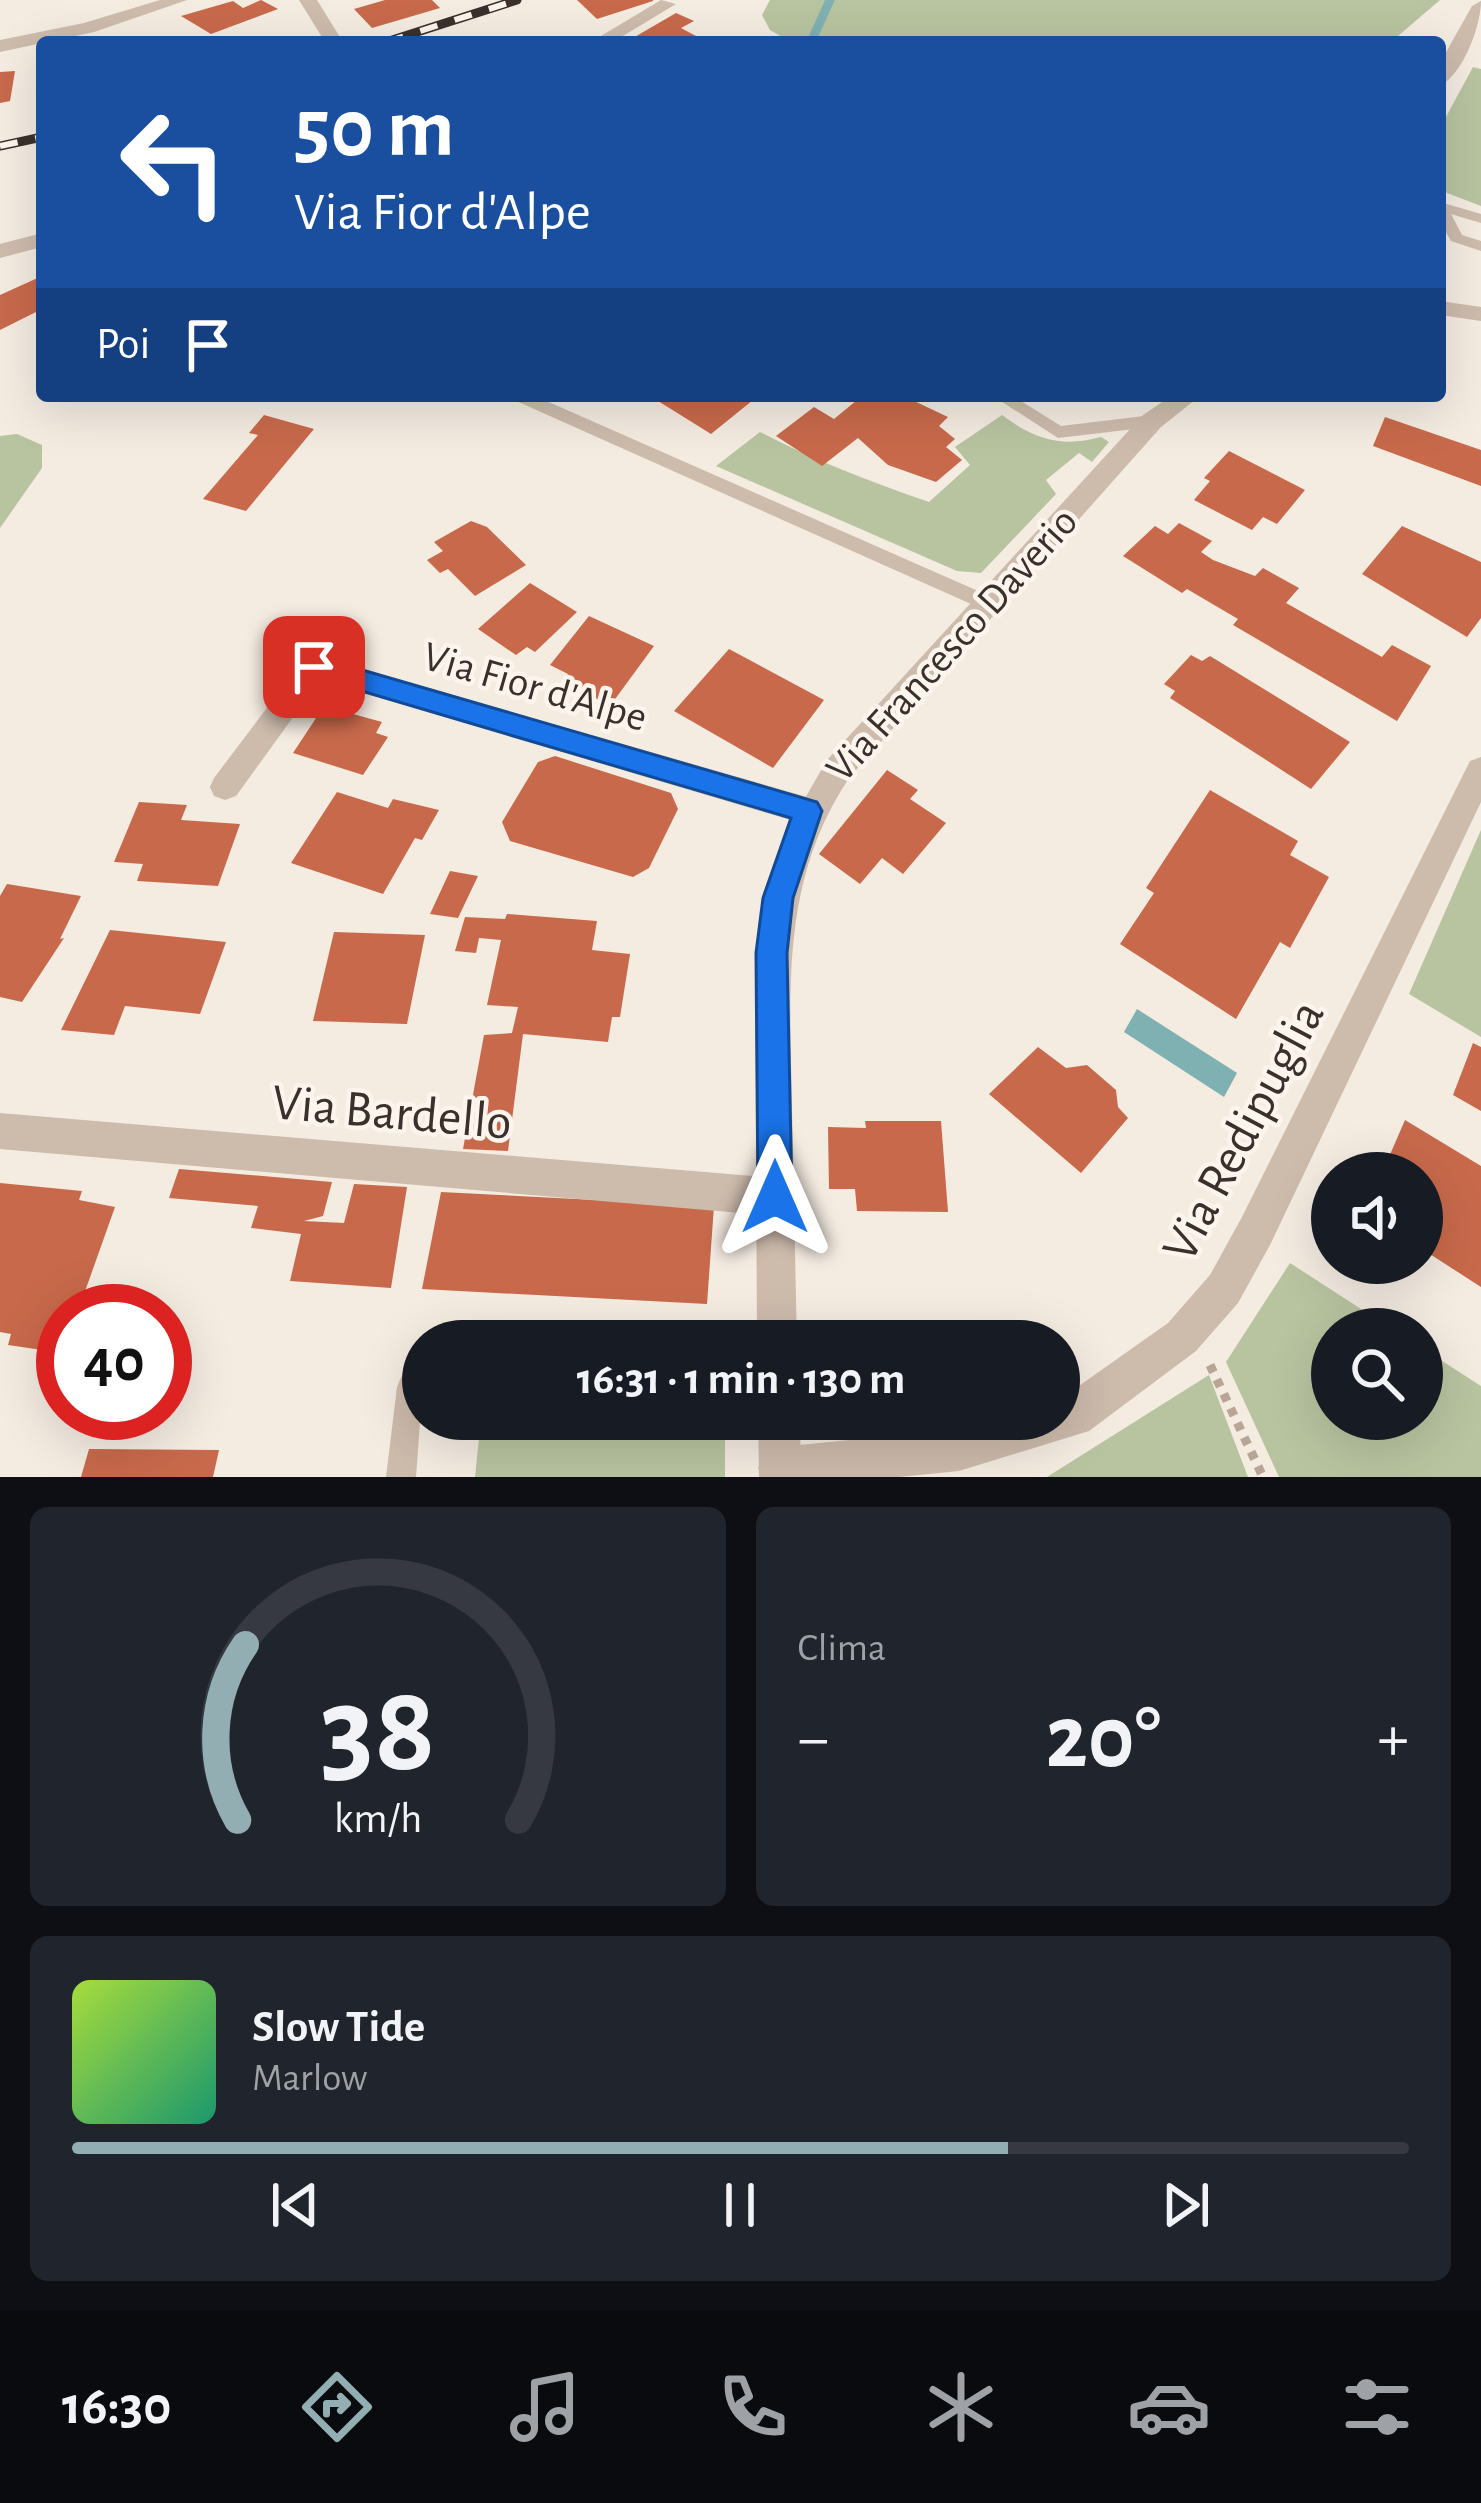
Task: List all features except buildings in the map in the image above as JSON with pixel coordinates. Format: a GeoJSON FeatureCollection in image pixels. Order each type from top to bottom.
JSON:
{"type":"FeatureCollection","features":[{"type":"Feature","properties":{"kind":"street"},"geometry":{"type":"LineString","coordinates":[[49,36],[178,0]]}},
{"type":"Feature","properties":{"kind":"street"},"geometry":{"type":"LineString","coordinates":[[308,0],[330,36]]}},
{"type":"Feature","properties":{"kind":"street"},"geometry":{"type":"LineString","coordinates":[[611,36],[667,4]]}},
{"type":"Feature","properties":{"kind":"street"},"geometry":{"type":"LineString","coordinates":[[1446,69],[1481,6]]}},
{"type":"Feature","properties":{"kind":"street"},"geometry":{"type":"LineString","coordinates":[[0,46],[36,39]]}},
{"type":"Feature","properties":{"kind":"street"},"geometry":{"type":"LineString","coordinates":[[0,251],[36,242]]}},
{"type":"Feature","properties":{"kind":"street"},"geometry":{"type":"LineString","coordinates":[[1446,309],[1481,315]]}},
{"type":"Feature","properties":{"kind":"street"},"geometry":{"type":"LineString","coordinates":[[1446,318],[1481,315]]}},
{"type":"Feature","properties":{"kind":"street","name":"Via Francesco Daverio"},"geometry":{"type":"LineString","coordinates":[[777,1320],[772,953],[778,898],[807,811],[987,603],[1171,405]]}},
{"type":"Feature","properties":{"kind":"street","name":"Via Fior d'Alpe"},"geometry":{"type":"LineString","coordinates":[[225,787],[314,667],[807,811]]}},
{"type":"Feature","properties":{"kind":"street","name":"Via Redipuglia"},"geometry":{"type":"LineString","coordinates":[[780,1473],[959,1450],[1074,1416],[1191,1326],[1224,1289],[1256,1232],[1481,770]]}},
{"type":"Feature","properties":{"kind":"street","name":"Via Bardello"},"geometry":{"type":"LineString","coordinates":[[0,1131],[775,1197]]}},
{"type":"Feature","properties":{"kind":"street"},"geometry":{"type":"LineString","coordinates":[[779,1440],[780,1473]]}},
{"type":"Feature","properties":{"kind":"lane"},"geometry":{"type":"LineString","coordinates":[[1446,209],[1481,219]]}},
{"type":"Feature","properties":{"kind":"lane"},"geometry":{"type":"LineString","coordinates":[[1446,219],[1456,238],[1481,247]]}},
{"type":"Feature","properties":{"kind":"lane"},"geometry":{"type":"LineString","coordinates":[[534,402],[987,603]]}},
{"type":"Feature","properties":{"kind":"lane"},"geometry":{"type":"LineString","coordinates":[[1010,402],[1058,432],[1171,405]]}},
{"type":"Feature","properties":{"kind":"lane"},"geometry":{"type":"LineString","coordinates":[[401,1477],[405,1440]]}},
{"type":"Feature","properties":{"kind":"path"},"geometry":{"type":"LineString","coordinates":[[1191,1326],[1263,1477]]}},
{"type":"Feature","properties":{"kind":"green space"},"geometry":{"type":"Polygon","coordinates":[[[770,0],[1440,0],[1398,36],[780,36],[770,30],[762,15],[770,0]]]}},
{"type":"Feature","properties":{"kind":"green space"},"geometry":{"type":"Polygon","coordinates":[[[1473,67],[1481,69],[1481,206],[1446,192],[1446,117],[1473,67]]]}},
{"type":"Feature","properties":{"kind":"green space"},"geometry":{"type":"Polygon","coordinates":[[[1002,415],[1048,439],[1073,442],[1101,437],[1109,442],[1092,462],[1079,453],[1046,480],[1056,494],[981,573],[957,571],[716,466],[760,432],[842,470],[929,502],[970,465],[955,447],[1002,415]]]}},
{"type":"Feature","properties":{"kind":"green space"},"geometry":{"type":"Polygon","coordinates":[[[17,434],[42,445],[42,468],[0,528],[0,436],[17,434]]]}},
{"type":"Feature","properties":{"kind":"green space"},"geometry":{"type":"Polygon","coordinates":[[[1481,830],[1481,1037],[1409,994],[1481,830]]]}},
{"type":"Feature","properties":{"kind":"green space"},"geometry":{"type":"Polygon","coordinates":[[[1290,1263],[1311,1277],[1311,1284],[1322,1284],[1360,1308],[1311,1308],[1311,1440],[1443,1440],[1443,1362],[1481,1386],[1481,1477],[1279,1477],[1226,1362],[1290,1263]]]}},
{"type":"Feature","properties":{"kind":"green space"},"geometry":{"type":"Polygon","coordinates":[[[1209,1375],[1248,1477],[1047,1477],[1209,1375]]]}},
{"type":"Feature","properties":{"kind":"green space"},"geometry":{"type":"Polygon","coordinates":[[[479,1440],[725,1440],[725,1477],[475,1477],[479,1440]]]}},
{"type":"Feature","properties":{"kind":"water"},"geometry":{"type":"Polygon","coordinates":[[[1137,1009],[1237,1073],[1224,1097],[1124,1032],[1137,1009]]]}},
{"type":"Feature","properties":{"kind":"waterway"},"geometry":{"type":"LineString","coordinates":[[814,36],[830,0]]}},
{"type":"Feature","properties":{"kind":"railway"},"geometry":{"type":"LineString","coordinates":[[405,36],[517,0]]}},
{"type":"Feature","properties":{"kind":"railway"},"geometry":{"type":"LineString","coordinates":[[0,146],[36,138]]}},
{"type":"Feature","properties":{"kind":"route"},"geometry":{"type":"LineString","coordinates":[[314,667],[807,811],[778,898],[772,953],[775,1197]]}}]}
